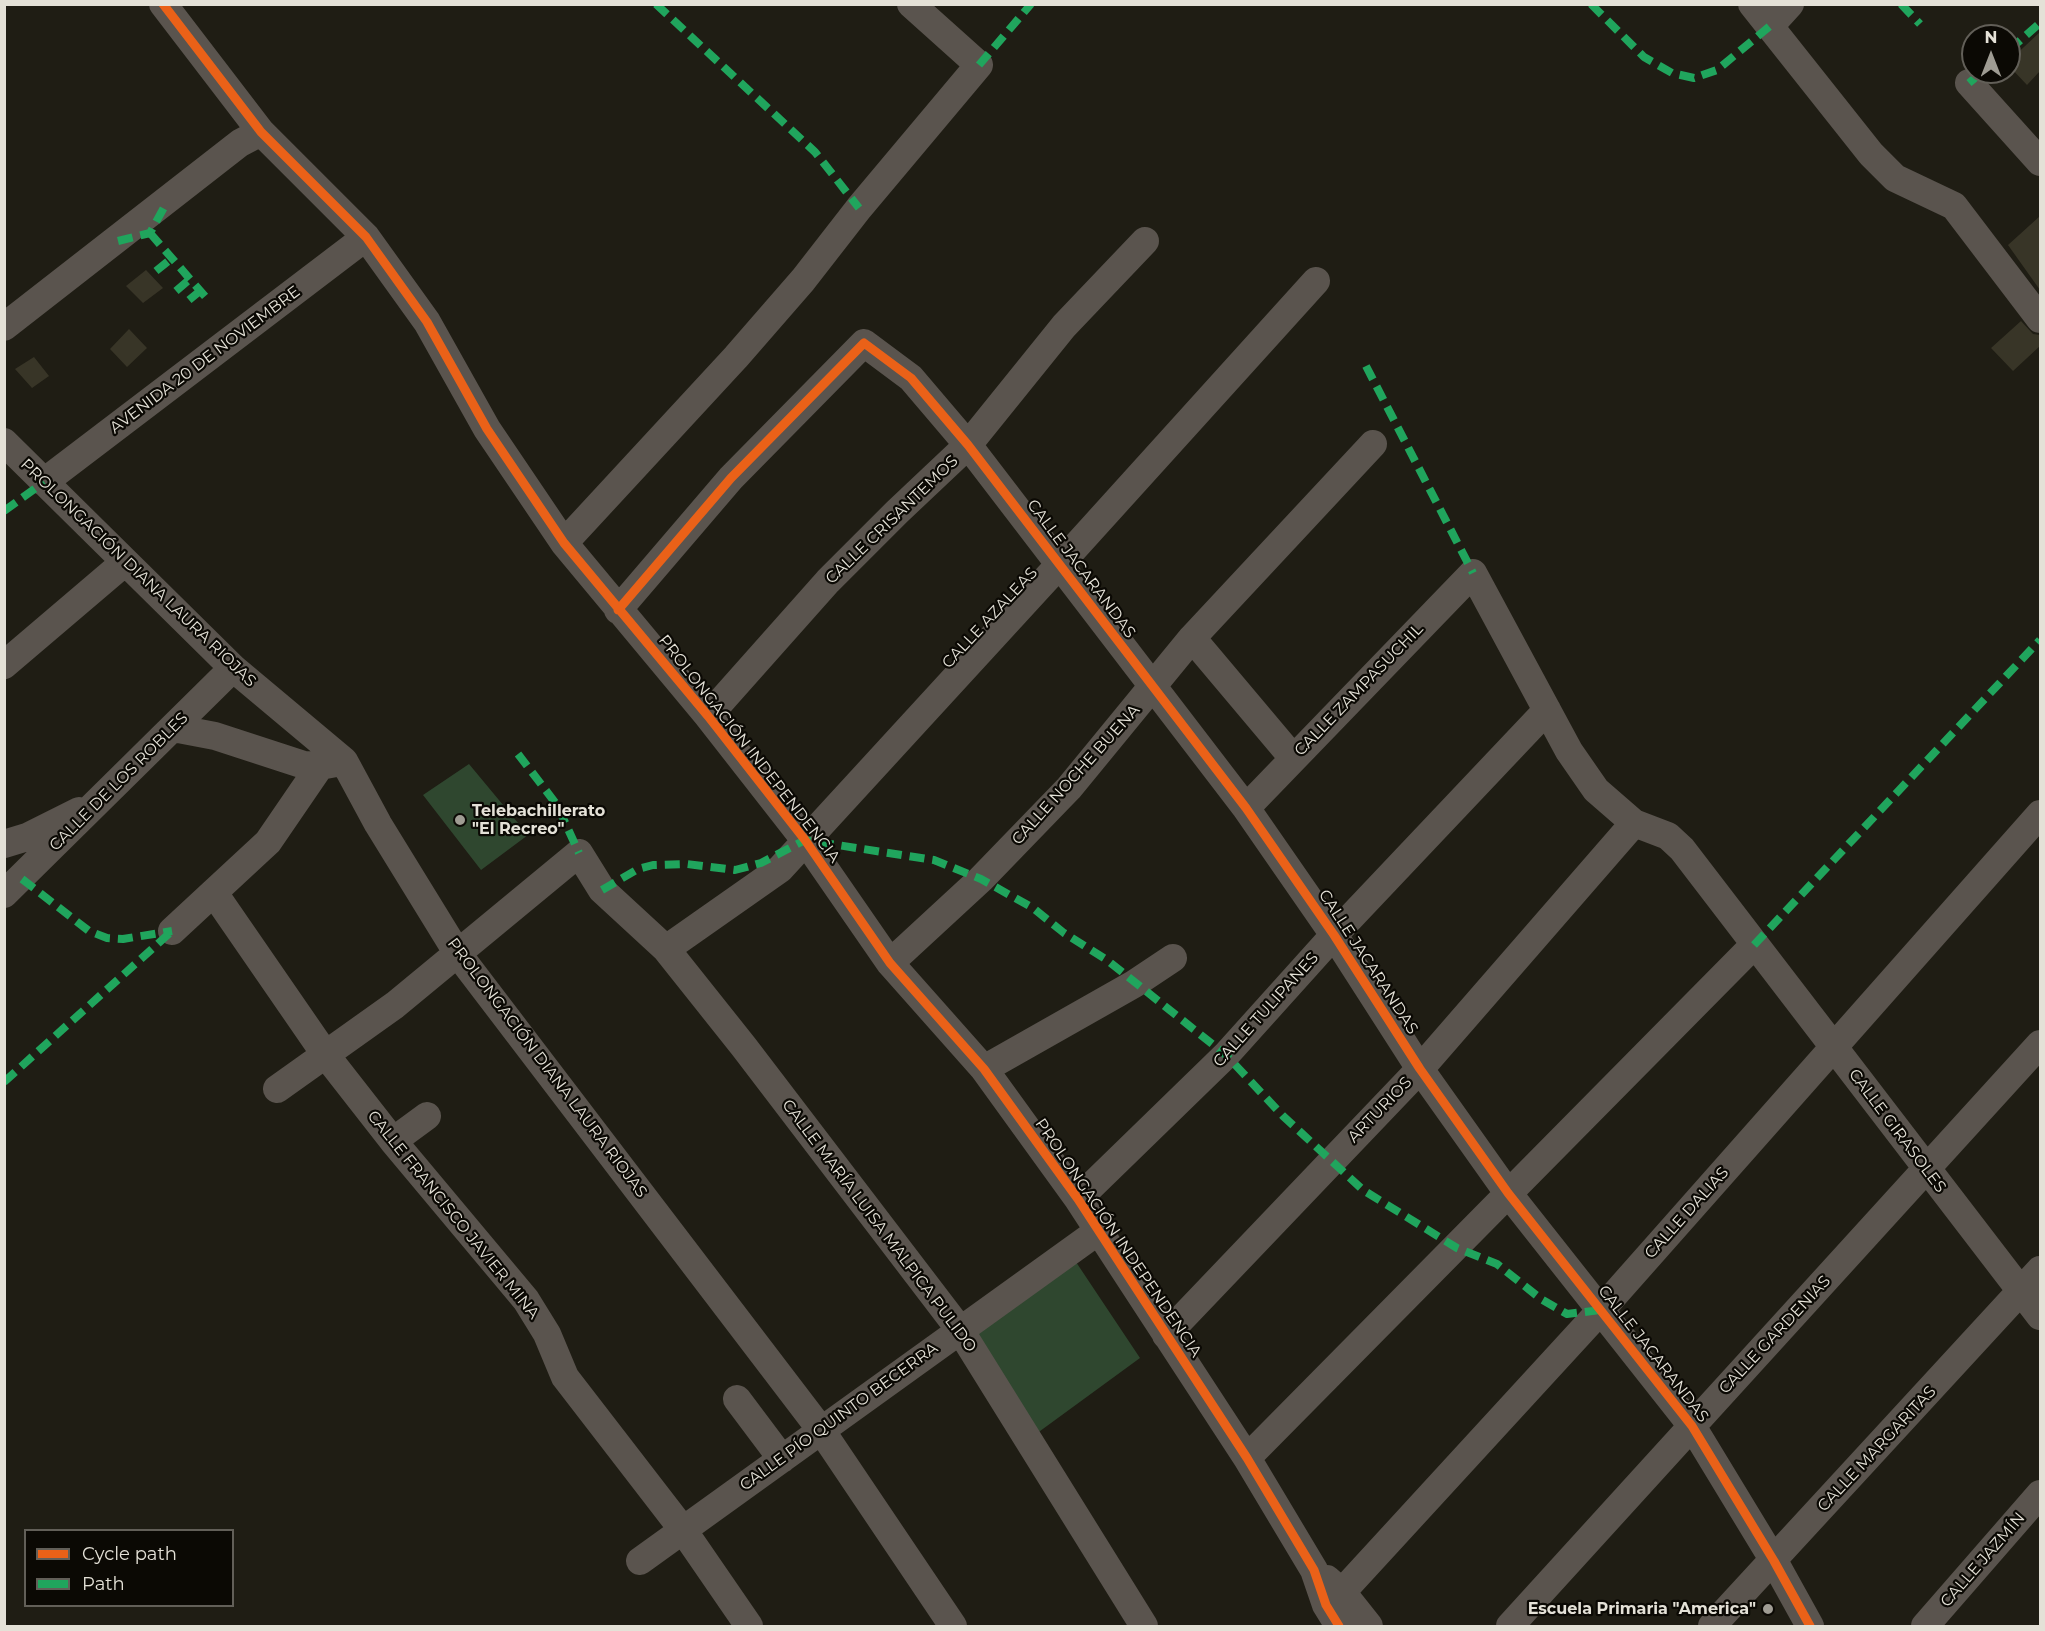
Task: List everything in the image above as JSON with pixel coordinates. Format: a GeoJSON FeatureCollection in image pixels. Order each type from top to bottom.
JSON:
{"type":"FeatureCollection","features":[{"type":"Feature","properties":{"kind":"street","name":"PROLONGACIÓN INDEPENDENCIA"},"geometry":{"type":"LineString","coordinates":[[163,4],[261,132],[366,237],[427,322],[487,429],[564,543],[708,716],[805,840],[890,963],[984,1068],[1078,1199],[1097,1232],[1247,1458],[1336,1608],[1369,1626]]}},
{"type":"Feature","properties":{"kind":"street"},"geometry":{"type":"LineString","coordinates":[[564,543],[743,349],[979,64],[911,4]]}},
{"type":"Feature","properties":{"kind":"street"},"geometry":{"type":"LineString","coordinates":[[1790,4],[1761,15],[1871,154],[1894,178],[1954,206],[2040,319]]}},
{"type":"Feature","properties":{"kind":"street"},"geometry":{"type":"LineString","coordinates":[[1970,84],[2040,162]]}},
{"type":"Feature","properties":{"kind":"street"},"geometry":{"type":"LineString","coordinates":[[4,327],[240,143],[261,132]]}},
{"type":"Feature","properties":{"kind":"street","name":"AVENIDA 20 DE NOVIEMBRE"},"geometry":{"type":"LineString","coordinates":[[44,482],[366,237]]}},
{"type":"Feature","properties":{"kind":"street","name":"CALLE CRISANTEMOS"},"geometry":{"type":"LineString","coordinates":[[708,716],[828,581],[968,446],[1064,326],[1145,241]]}},
{"type":"Feature","properties":{"kind":"street","name":"CALLE AZALEAS"},"geometry":{"type":"LineString","coordinates":[[666,949],[780,869],[1316,281]]}},
{"type":"Feature","properties":{"kind":"street","name":"CALLE JACARANDAS"},"geometry":{"type":"LineString","coordinates":[[618,610],[731,478],[864,343],[911,378],[968,446],[1246,808],[1334,935],[1420,1068],[1508,1193],[1692,1426],[1774,1561],[1810,1626]]}},
{"type":"Feature","properties":{"kind":"street","name":"PROLONGACIÓN DIANA LAURA RIOJAS"},"geometry":{"type":"LineString","coordinates":[[4,442],[332,764],[378,824],[458,954],[821,1430],[953,1626]]}},
{"type":"Feature","properties":{"kind":"street","name":"CALLE NOCHE BUENA"},"geometry":{"type":"LineString","coordinates":[[890,963],[981,879],[1069,788],[1154,688],[1192,638],[1373,444]]}},
{"type":"Feature","properties":{"kind":"street"},"geometry":{"type":"LineString","coordinates":[[4,665],[125,562]]}},
{"type":"Feature","properties":{"kind":"street","name":"CALLE ZAMPASUCHIL"},"geometry":{"type":"LineString","coordinates":[[1246,808],[1473,573],[1547,710]]}},
{"type":"Feature","properties":{"kind":"street"},"geometry":{"type":"LineString","coordinates":[[1192,638],[1293,758]]}},
{"type":"Feature","properties":{"kind":"street","name":"CALLE DE LOS ROBLES"},"geometry":{"type":"LineString","coordinates":[[10,879],[98,802],[233,668]]}},
{"type":"Feature","properties":{"kind":"street"},"geometry":{"type":"LineString","coordinates":[[1547,710],[1569,751],[1596,790],[1634,823]]}},
{"type":"Feature","properties":{"kind":"street","name":"CALLE TULIPANES"},"geometry":{"type":"LineString","coordinates":[[1078,1199],[1226,1055],[1334,935],[1547,710]]}},
{"type":"Feature","properties":{"kind":"street"},"geometry":{"type":"LineString","coordinates":[[173,728],[215,736],[304,765],[332,764]]}},
{"type":"Feature","properties":{"kind":"street"},"geometry":{"type":"LineString","coordinates":[[172,931],[268,842],[332,764]]}},
{"type":"Feature","properties":{"kind":"street"},"geometry":{"type":"LineString","coordinates":[[4,844],[27,837],[98,802]]}},
{"type":"Feature","properties":{"kind":"street","name":"CALLE DALIAS"},"geometry":{"type":"LineString","coordinates":[[1336,1608],[2040,814]]}},
{"type":"Feature","properties":{"kind":"street","name":"CALLE GIRASOLES"},"geometry":{"type":"LineString","coordinates":[[1634,823],[1668,836],[1682,849],[1835,1047],[1926,1171],[2040,1316]]}},
{"type":"Feature","properties":{"kind":"street","name":"ARTURIOS"},"geometry":{"type":"LineString","coordinates":[[1166,1335],[1420,1068],[1634,823]]}},
{"type":"Feature","properties":{"kind":"street","name":"CALLE MARÍA LUISA MALPICA PULIDO"},"geometry":{"type":"LineString","coordinates":[[458,954],[579,853],[602,890],[666,949],[818,1141],[960,1330],[1144,1626]]}},
{"type":"Feature","properties":{"kind":"street","name":"CALLE FRANCISCO JAVIER MINA"},"geometry":{"type":"LineString","coordinates":[[214,893],[325,1054],[393,1141],[526,1300],[547,1334],[565,1377],[683,1530],[749,1626]]}},
{"type":"Feature","properties":{"kind":"street"},"geometry":{"type":"LineString","coordinates":[[1247,1458],[1754,945]]}},
{"type":"Feature","properties":{"kind":"street"},"geometry":{"type":"LineString","coordinates":[[277,1089],[395,1005],[458,954]]}},
{"type":"Feature","properties":{"kind":"street"},"geometry":{"type":"LineString","coordinates":[[984,1068],[1134,984],[1173,958]]}},
{"type":"Feature","properties":{"kind":"street","name":"CALLE GARDENIAS"},"geometry":{"type":"LineString","coordinates":[[1510,1626],[2040,1044]]}},
{"type":"Feature","properties":{"kind":"street"},"geometry":{"type":"LineString","coordinates":[[393,1141],[427,1116]]}},
{"type":"Feature","properties":{"kind":"street","name":"CALLE PÍO QUINTO BECERRA"},"geometry":{"type":"LineString","coordinates":[[640,1561],[1097,1232]]}},
{"type":"Feature","properties":{"kind":"street","name":"CALLE MARGARITAS"},"geometry":{"type":"LineString","coordinates":[[1713,1626],[2040,1270]]}},
{"type":"Feature","properties":{"kind":"street"},"geometry":{"type":"LineString","coordinates":[[737,1399],[782,1459]]}},
{"type":"Feature","properties":{"kind":"street","name":"CALLE JAZMÍN"},"geometry":{"type":"LineString","coordinates":[[1925,1626],[2040,1494]]}},
{"type":"Feature","properties":{"kind":"green space"},"geometry":{"type":"Polygon","coordinates":[[[469,764],[528,835],[481,870],[423,795],[469,764]]]}},
{"type":"Feature","properties":{"kind":"green space"},"geometry":{"type":"Polygon","coordinates":[[[1074,1259],[1140,1358],[1036,1434],[968,1331],[1074,1259]]]}},
{"type":"Feature","properties":{"kind":"building"},"geometry":{"type":"Polygon","coordinates":[[[2040,32],[2040,71],[2027,85],[2021,79],[2021,50],[2040,32]]]}},
{"type":"Feature","properties":{"kind":"building"},"geometry":{"type":"Polygon","coordinates":[[[2040,216],[2040,290],[2008,245],[2040,216]]]}},
{"type":"Feature","properties":{"kind":"building"},"geometry":{"type":"Polygon","coordinates":[[[146,270],[163,288],[143,303],[126,286],[146,270]]]}},
{"type":"Feature","properties":{"kind":"building"},"geometry":{"type":"Polygon","coordinates":[[[2021,321],[2033,334],[2040,335],[2040,346],[2013,371],[1991,348],[2021,321]]]}},
{"type":"Feature","properties":{"kind":"building"},"geometry":{"type":"Polygon","coordinates":[[[129,329],[147,348],[127,367],[110,349],[129,329]]]}},
{"type":"Feature","properties":{"kind":"building"},"geometry":{"type":"Polygon","coordinates":[[[34,357],[49,376],[32,388],[15,369],[34,357]]]}},
{"type":"Feature","properties":{"kind":"marked path"},"geometry":{"type":"LineString","coordinates":[[656,4],[815,152],[859,208]]}},
{"type":"Feature","properties":{"kind":"marked path"},"geometry":{"type":"LineString","coordinates":[[979,65],[1031,4]]}},
{"type":"Feature","properties":{"kind":"marked path"},"geometry":{"type":"LineString","coordinates":[[1591,4],[1644,57],[1672,73],[1694,78],[1717,70],[1770,26]]}},
{"type":"Feature","properties":{"kind":"marked path"},"geometry":{"type":"LineString","coordinates":[[1901,4],[1920,24]]}},
{"type":"Feature","properties":{"kind":"marked path"},"geometry":{"type":"LineString","coordinates":[[2021,40],[2040,23]]}},
{"type":"Feature","properties":{"kind":"marked path"},"geometry":{"type":"LineString","coordinates":[[118,241],[150,233],[167,202]]}},
{"type":"Feature","properties":{"kind":"marked path"},"geometry":{"type":"LineString","coordinates":[[150,233],[209,301]]}},
{"type":"Feature","properties":{"kind":"marked path"},"geometry":{"type":"LineString","coordinates":[[156,271],[172,258]]}},
{"type":"Feature","properties":{"kind":"marked path"},"geometry":{"type":"LineString","coordinates":[[176,291],[190,279]]}},
{"type":"Feature","properties":{"kind":"marked path"},"geometry":{"type":"LineString","coordinates":[[189,300],[200,291]]}},
{"type":"Feature","properties":{"kind":"marked path"},"geometry":{"type":"LineString","coordinates":[[1366,366],[1473,573]]}},
{"type":"Feature","properties":{"kind":"marked path"},"geometry":{"type":"LineString","coordinates":[[4,511],[44,482]]}},
{"type":"Feature","properties":{"kind":"marked path"},"geometry":{"type":"LineString","coordinates":[[1754,945],[2040,640]]}},
{"type":"Feature","properties":{"kind":"marked path"},"geometry":{"type":"LineString","coordinates":[[518,754],[557,805],[579,853]]}},
{"type":"Feature","properties":{"kind":"marked path"},"geometry":{"type":"LineString","coordinates":[[602,890],[638,869],[653,865],[687,864],[735,870],[761,863],[805,840],[934,860],[981,879],[1033,908],[1064,933],[1107,960],[1226,1055],[1283,1116],[1363,1190],[1457,1248],[1497,1264],[1541,1299],[1567,1314],[1601,1310]]}},
{"type":"Feature","properties":{"kind":"marked path"},"geometry":{"type":"LineString","coordinates":[[22,879],[89,931],[107,938],[123,939],[172,931]]}},
{"type":"Feature","properties":{"kind":"marked path"},"geometry":{"type":"LineString","coordinates":[[4,1082],[172,931]]}},
{"type":"Feature","properties":{"kind":"cycle path"},"geometry":{"type":"LineString","coordinates":[[163,4],[261,132],[366,237],[427,322],[487,429],[564,543],[708,716],[805,840],[890,963],[984,1069],[1078,1199],[1247,1458],[1314,1570],[1326,1605],[1339,1626]]}},
{"type":"Feature","properties":{"kind":"cycle path"},"geometry":{"type":"LineString","coordinates":[[618,610],[731,478],[864,343],[911,378],[968,445],[1246,808],[1334,935],[1420,1069],[1508,1193],[1692,1426],[1774,1561],[1810,1626]]}},
{"type":"Feature","properties":{"kind":"place","name":"Telebachillerato \"El Recreo\""},"geometry":{"type":"Point","coordinates":[460,820]}},
{"type":"Feature","properties":{"kind":"place","name":"Escuela Primaria \"America\""},"geometry":{"type":"Point","coordinates":[1768,1609]}}]}
